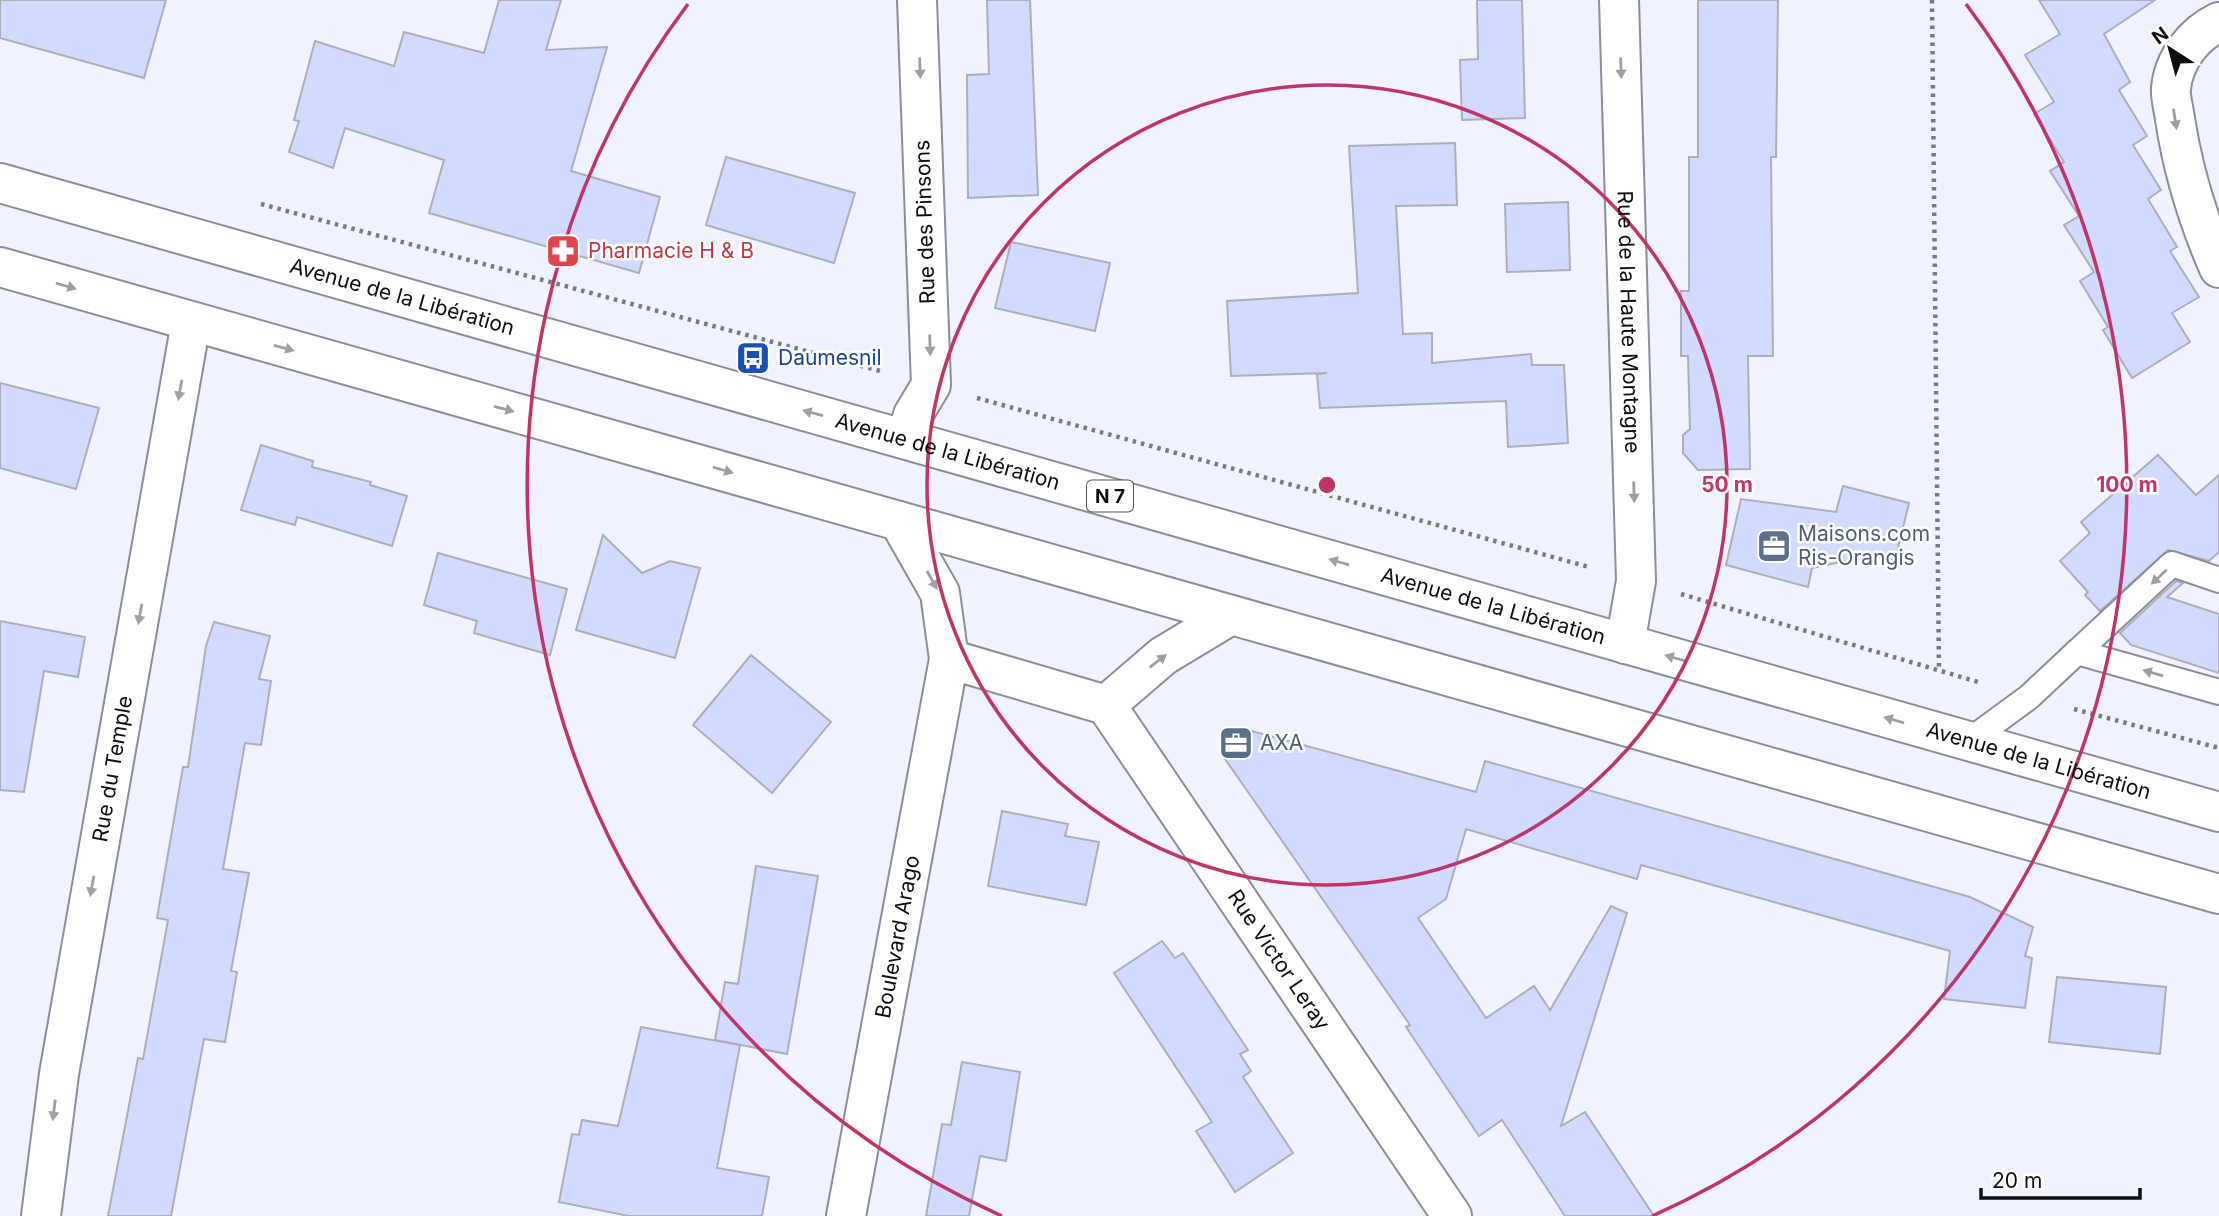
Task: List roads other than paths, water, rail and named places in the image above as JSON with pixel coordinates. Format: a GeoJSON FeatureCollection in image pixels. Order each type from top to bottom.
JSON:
{"type":"FeatureCollection","features":[{"type":"Feature","properties":{"kind":"main road","name":"Rue des Pinsons"},"geometry":{"type":"LineString","coordinates":[[906,438],[913,415],[931,385],[917,0]]}},
{"type":"Feature","properties":{"kind":"main road","name":"Rue de la Haute Montagne"},"geometry":{"type":"LineString","coordinates":[[1619,0],[1636,580],[1625,644]]}},
{"type":"Feature","properties":{"kind":"main road"},"geometry":{"type":"LineString","coordinates":[[2219,22],[2201,30],[2180,59],[2171,89],[2180,150],[2203,230],[2219,268]]}},
{"type":"Feature","properties":{"kind":"main road","name":"Avenue de la Libération"},"geometry":{"type":"LineString","coordinates":[[0,183],[2219,812]]}},
{"type":"Feature","properties":{"kind":"main road"},"geometry":{"type":"LineString","coordinates":[[0,267],[2219,894]]}},
{"type":"Feature","properties":{"kind":"main road","name":"Rue du Temple"},"geometry":{"type":"LineString","coordinates":[[41,1216],[61,1060],[191,322]]}},
{"type":"Feature","properties":{"kind":"main road","name":"Boulevard Arago"},"geometry":{"type":"LineString","coordinates":[[846,1216],[950,659],[940,593],[899,521]]}},
{"type":"Feature","properties":{"kind":"main road"},"geometry":{"type":"LineString","coordinates":[[950,659],[1106,705],[1163,656],[1231,615]]}},
{"type":"Feature","properties":{"kind":"main road","name":"Rue Victor Leray"},"geometry":{"type":"LineString","coordinates":[[1106,705],[1452,1216]]}},
{"type":"Feature","properties":{"kind":"lane"},"geometry":{"type":"LineString","coordinates":[[1969,741],[2029,697],[2172,564],[2219,580]]}},
{"type":"Feature","properties":{"kind":"lane"},"geometry":{"type":"LineString","coordinates":[[2077,652],[2219,692]]}},
{"type":"Feature","properties":{"kind":"place","name":"Pharmacie H & B"},"geometry":{"type":"Point","coordinates":[563,251]}},
{"type":"Feature","properties":{"kind":"place","name":"Daumesnil"},"geometry":{"type":"Point","coordinates":[753,358]}},
{"type":"Feature","properties":{"kind":"place","name":"Maisons.com Ris-Orangis"},"geometry":{"type":"Point","coordinates":[1774,546]}},
{"type":"Feature","properties":{"kind":"place","name":"AXA"},"geometry":{"type":"Point","coordinates":[1236,743]}}]}
